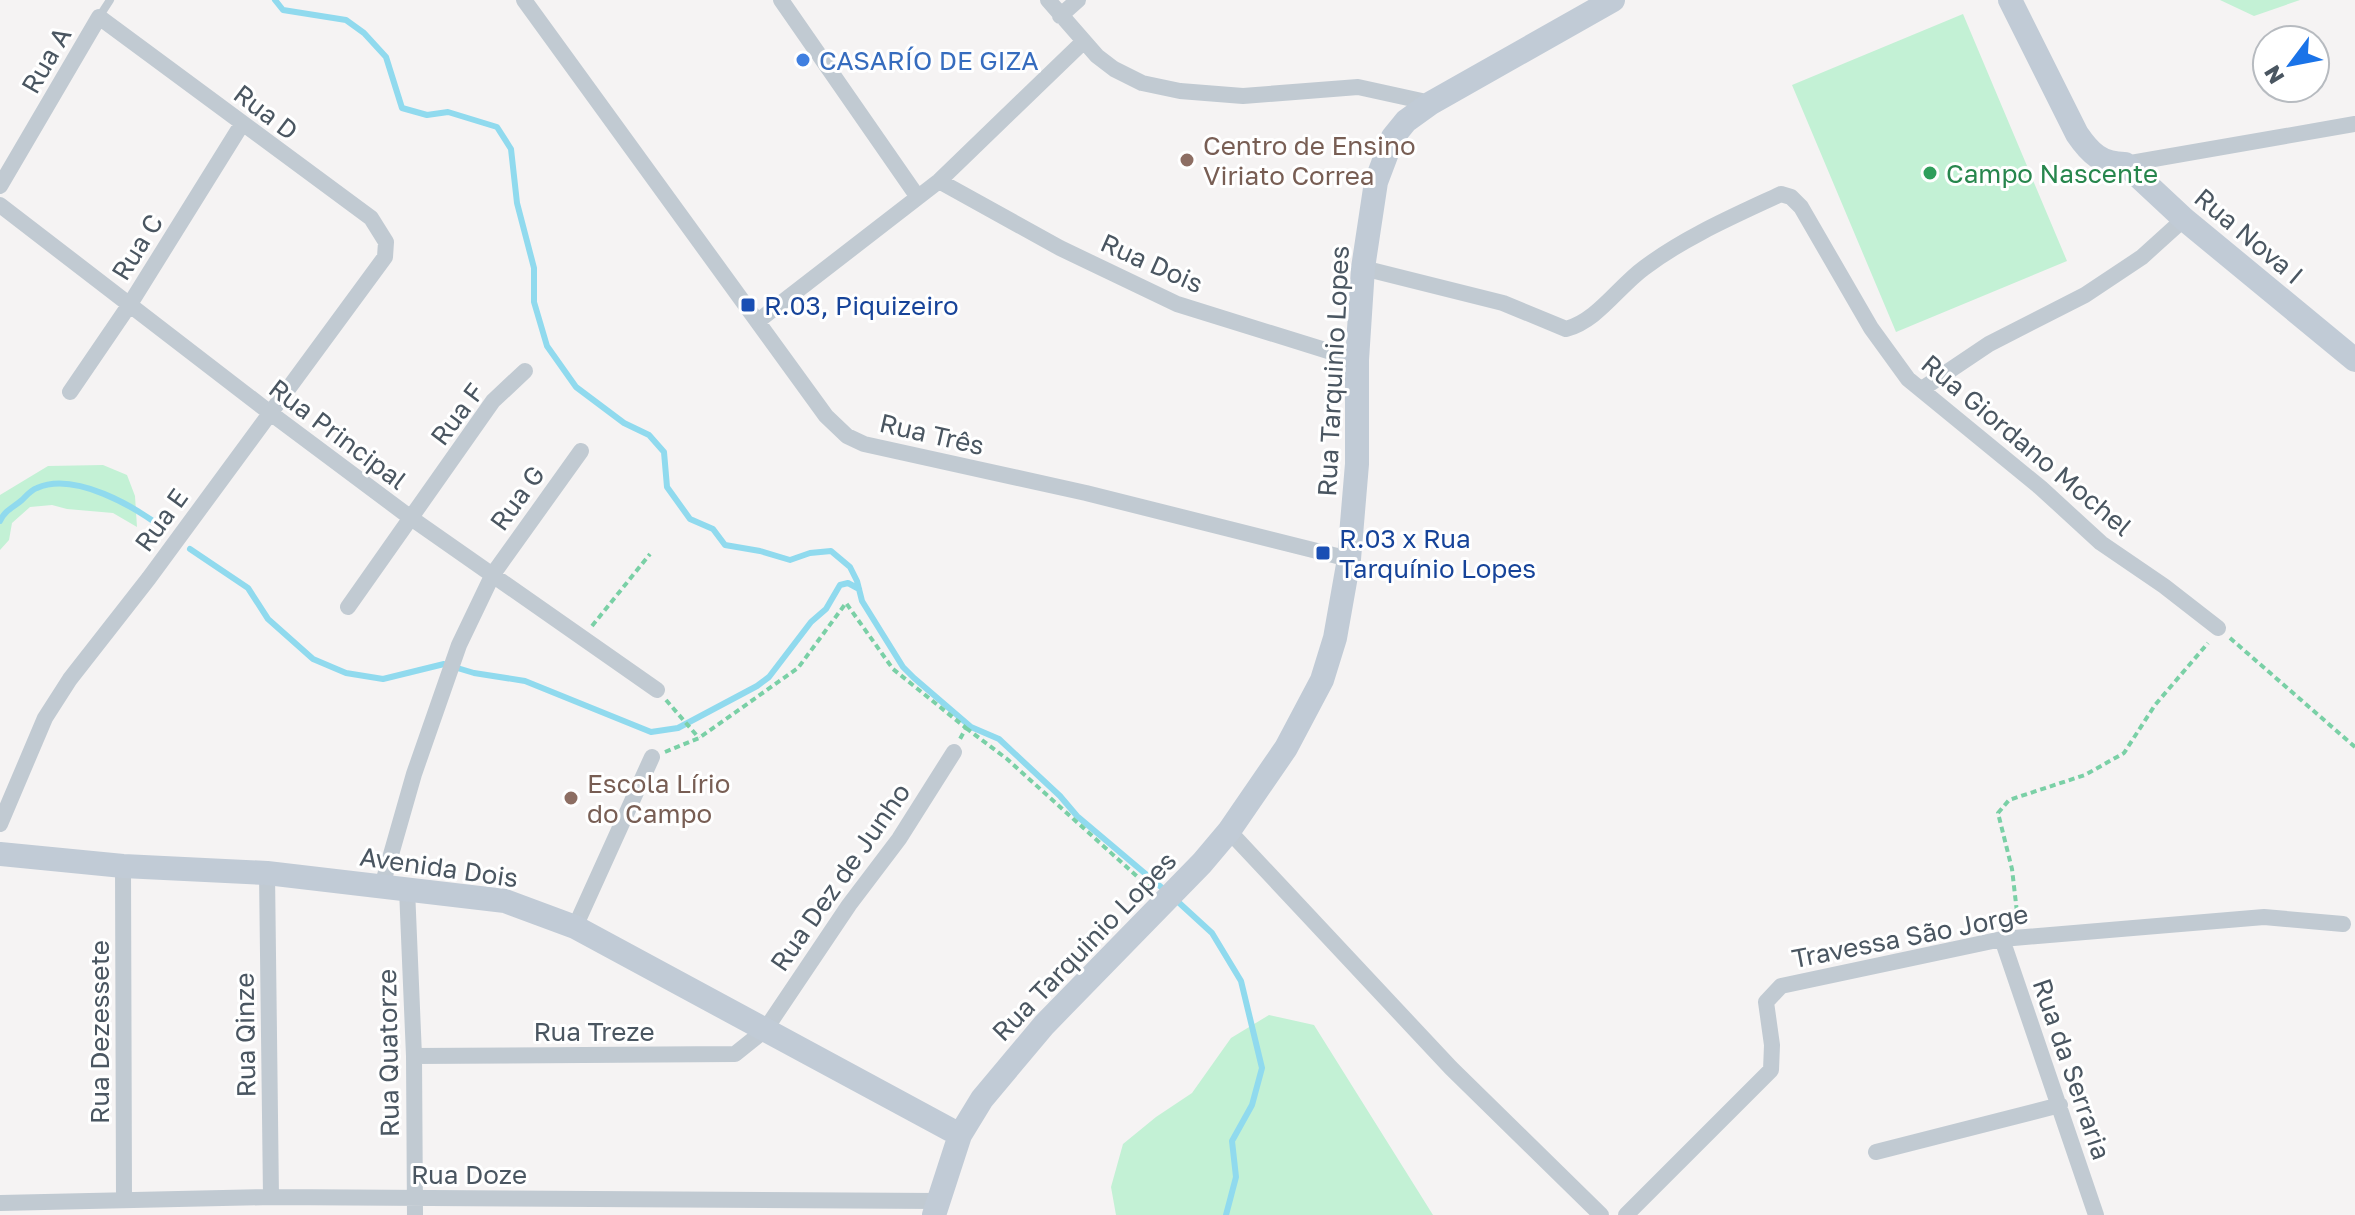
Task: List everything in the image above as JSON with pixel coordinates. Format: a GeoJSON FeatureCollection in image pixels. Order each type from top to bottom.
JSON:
{"type":"FeatureCollection","features":[{"type":"Feature","properties":{"kind":"street","name":"Rua Três"},"geometry":{"type":"LineString","coordinates":[[524,0],[835,427],[864,444],[1086,493],[1349,559]]}},
{"type":"Feature","properties":{"kind":"street"},"geometry":{"type":"LineString","coordinates":[[781,0],[917,196]]}},
{"type":"Feature","properties":{"kind":"street"},"geometry":{"type":"LineString","coordinates":[[1048,0],[1083,42],[1114,69],[1142,83],[1180,91],[1243,96],[1358,87],[1431,103]]}},
{"type":"Feature","properties":{"kind":"street"},"geometry":{"type":"LineString","coordinates":[[1060,16],[1078,0]]}},
{"type":"Feature","properties":{"kind":"street","name":"Rua Nova I"},"geometry":{"type":"LineString","coordinates":[[2010,0],[2077,134],[2098,159],[2109,164],[2125,164],[2184,219],[2355,360]]}},
{"type":"Feature","properties":{"kind":"street","name":"Rua Tarquinio Lopes"},"geometry":{"type":"LineString","coordinates":[[936,1208],[960,1135],[982,1099],[1044,1025],[1229,831],[1286,748],[1322,680],[1335,638],[1349,559],[1357,464],[1357,360],[1363,268],[1376,182],[1393,137],[1406,121],[1431,103],[1605,2]]}},
{"type":"Feature","properties":{"kind":"street","name":"Rua D"},"geometry":{"type":"LineString","coordinates":[[99,17],[371,218],[386,242],[385,257]]}},
{"type":"Feature","properties":{"kind":"street","name":"Rua A"},"geometry":{"type":"LineString","coordinates":[[0,186],[99,17]]}},
{"type":"Feature","properties":{"kind":"street"},"geometry":{"type":"LineString","coordinates":[[758,321],[939,181],[1083,42]]}},
{"type":"Feature","properties":{"kind":"street","name":"Rua C"},"geometry":{"type":"LineString","coordinates":[[70,392],[130,304],[242,124]]}},
{"type":"Feature","properties":{"kind":"street"},"geometry":{"type":"LineString","coordinates":[[2125,164],[2355,124]]}},
{"type":"Feature","properties":{"kind":"street","name":"Rua Dois"},"geometry":{"type":"LineString","coordinates":[[939,181],[1060,248],[1177,304],[1357,360]]}},
{"type":"Feature","properties":{"kind":"street","name":"Rua Giordano Mochel"},"geometry":{"type":"LineString","coordinates":[[1363,268],[1503,303],[1566,329],[1586,320],[1643,268],[1702,232],[1781,194],[1791,197],[1801,207],[1871,328],[1908,379],[2041,488],[2101,543],[2218,628]]}},
{"type":"Feature","properties":{"kind":"street","name":"Rua Principal"},"geometry":{"type":"LineString","coordinates":[[0,205],[411,518],[657,690]]}},
{"type":"Feature","properties":{"kind":"street"},"geometry":{"type":"LineString","coordinates":[[1922,389],[1989,344],[2085,295],[2142,257],[2184,219]]}},
{"type":"Feature","properties":{"kind":"street","name":"Rua E"},"geometry":{"type":"LineString","coordinates":[[0,824],[45,718],[70,679],[149,578],[385,257]]}},
{"type":"Feature","properties":{"kind":"street","name":"Rua F"},"geometry":{"type":"LineString","coordinates":[[348,607],[493,401],[525,371]]}},
{"type":"Feature","properties":{"kind":"street","name":"Rua G"},"geometry":{"type":"LineString","coordinates":[[382,886],[414,774],[456,654],[493,574],[581,451]]}},
{"type":"Feature","properties":{"kind":"street","name":"Rua Dez de Junho"},"geometry":{"type":"LineString","coordinates":[[765,1030],[849,905],[899,839],[954,752]]}},
{"type":"Feature","properties":{"kind":"street"},"geometry":{"type":"LineString","coordinates":[[575,927],[652,757]]}},
{"type":"Feature","properties":{"kind":"street"},"geometry":{"type":"LineString","coordinates":[[1229,831],[1451,1068],[1601,1215]]}},
{"type":"Feature","properties":{"kind":"street","name":"Avenida Dois"},"geometry":{"type":"LineString","coordinates":[[0,854],[123,866],[267,873],[505,901],[575,927],[960,1135]]}},
{"type":"Feature","properties":{"kind":"street","name":"Rua Dezessete"},"geometry":{"type":"LineString","coordinates":[[123,866],[124,1199]]}},
{"type":"Feature","properties":{"kind":"street","name":"Rua Qinze"},"geometry":{"type":"LineString","coordinates":[[267,873],[271,1197]]}},
{"type":"Feature","properties":{"kind":"street","name":"Rua Quatorze"},"geometry":{"type":"LineString","coordinates":[[407,889],[414,1056],[415,1215]]}},
{"type":"Feature","properties":{"kind":"street","name":"Travessa São Jorge"},"geometry":{"type":"LineString","coordinates":[[1626,1215],[1771,1070],[1772,1045],[1766,1002],[1781,986],[2020,937],[2264,917],[2343,924]]}},
{"type":"Feature","properties":{"kind":"street","name":"Rua da Serraria"},"geometry":{"type":"LineString","coordinates":[[2002,939],[2096,1215]]}},
{"type":"Feature","properties":{"kind":"street","name":"Rua Treze"},"geometry":{"type":"LineString","coordinates":[[414,1056],[735,1054],[765,1030]]}},
{"type":"Feature","properties":{"kind":"street"},"geometry":{"type":"LineString","coordinates":[[1876,1152],[2060,1105]]}},
{"type":"Feature","properties":{"kind":"street","name":"Rua Doze"},"geometry":{"type":"LineString","coordinates":[[0,1203],[271,1197],[936,1208]]}},
{"type":"Feature","properties":{"kind":"lane","name":"Rua A"},"geometry":{"type":"LineString","coordinates":[[99,17],[110,0]]}},
{"type":"Feature","properties":{"kind":"path"},"geometry":{"type":"LineString","coordinates":[[583,638],[650,554]]}},
{"type":"Feature","properties":{"kind":"path"},"geometry":{"type":"LineString","coordinates":[[652,757],[697,735],[798,668],[846,603],[893,669],[1007,759],[1170,896]]}},
{"type":"Feature","properties":{"kind":"path"},"geometry":{"type":"LineString","coordinates":[[2020,937],[2012,869],[1998,813],[2009,800],[2085,775],[2124,753],[2155,705],[2192,664],[2218,628],[2355,747]]}},
{"type":"Feature","properties":{"kind":"path"},"geometry":{"type":"LineString","coordinates":[[677,713],[697,735]]}},
{"type":"Feature","properties":{"kind":"path"},"geometry":{"type":"LineString","coordinates":[[954,752],[966,728]]}},
{"type":"Feature","properties":{"kind":"green space"},"geometry":{"type":"Polygon","coordinates":[[[2220,0],[2300,0],[2254,16],[2220,0]]]}},
{"type":"Feature","properties":{"kind":"green space","name":"Campo Nascente"},"geometry":{"type":"Polygon","coordinates":[[[1963,14],[2067,261],[1896,332],[1792,85],[1963,14]]]}},
{"type":"Feature","properties":{"kind":"green space"},"geometry":{"type":"Polygon","coordinates":[[[103,465],[127,475],[135,496],[137,527],[113,513],[52,505],[30,507],[12,523],[9,540],[0,550],[0,495],[48,466],[103,465]]]}},
{"type":"Feature","properties":{"kind":"green space"},"geometry":{"type":"Polygon","coordinates":[[[1269,1015],[1314,1025],[1433,1215],[1116,1215],[1111,1187],[1123,1144],[1192,1093],[1231,1038],[1269,1015]]]}},
{"type":"Feature","properties":{"kind":"waterway"},"geometry":{"type":"LineString","coordinates":[[275,0],[283,10],[346,20],[364,33],[386,57],[402,108],[427,115],[448,112],[497,127],[511,149],[517,203],[534,268],[534,302],[547,346],[576,387],[624,423],[649,435],[664,452],[667,487],[690,519],[713,529],[725,545],[790,560],[810,553],[831,551],[850,567],[862,601],[903,667],[971,727],[999,739],[1077,816],[1167,892]]}},
{"type":"Feature","properties":{"kind":"waterway"},"geometry":{"type":"LineString","coordinates":[[0,521],[7,511],[35,489],[52,484],[69,484],[121,502],[164,529]]}},
{"type":"Feature","properties":{"kind":"waterway"},"geometry":{"type":"LineString","coordinates":[[190,549],[248,588],[268,619],[313,659],[346,673],[383,679],[444,664],[474,673],[525,681],[651,732],[678,728],[757,686],[769,677],[811,622],[826,609],[840,585],[848,583],[859,589]]}},
{"type":"Feature","properties":{"kind":"waterway"},"geometry":{"type":"LineString","coordinates":[[1176,900],[1212,933],[1241,981],[1262,1068],[1252,1105],[1232,1141],[1236,1177],[1226,1215]]}},
{"type":"Feature","properties":{"kind":"place","name":"CASARÍO DE GIZA"},"geometry":{"type":"Point","coordinates":[803,60]}},
{"type":"Feature","properties":{"kind":"place","name":"Centro de Ensino Viriato Correa"},"geometry":{"type":"Point","coordinates":[1187,160]}},
{"type":"Feature","properties":{"kind":"place","name":"Campo Nascente"},"geometry":{"type":"Point","coordinates":[1930,173]}},
{"type":"Feature","properties":{"kind":"place","name":"R.03, Piquizeiro"},"geometry":{"type":"Point","coordinates":[748,305]}},
{"type":"Feature","properties":{"kind":"place","name":"R.03 x Rua Tarquínio Lopes"},"geometry":{"type":"Point","coordinates":[1323,553]}},
{"type":"Feature","properties":{"kind":"place","name":"Escola Lírio do Campo"},"geometry":{"type":"Point","coordinates":[571,798]}}]}
